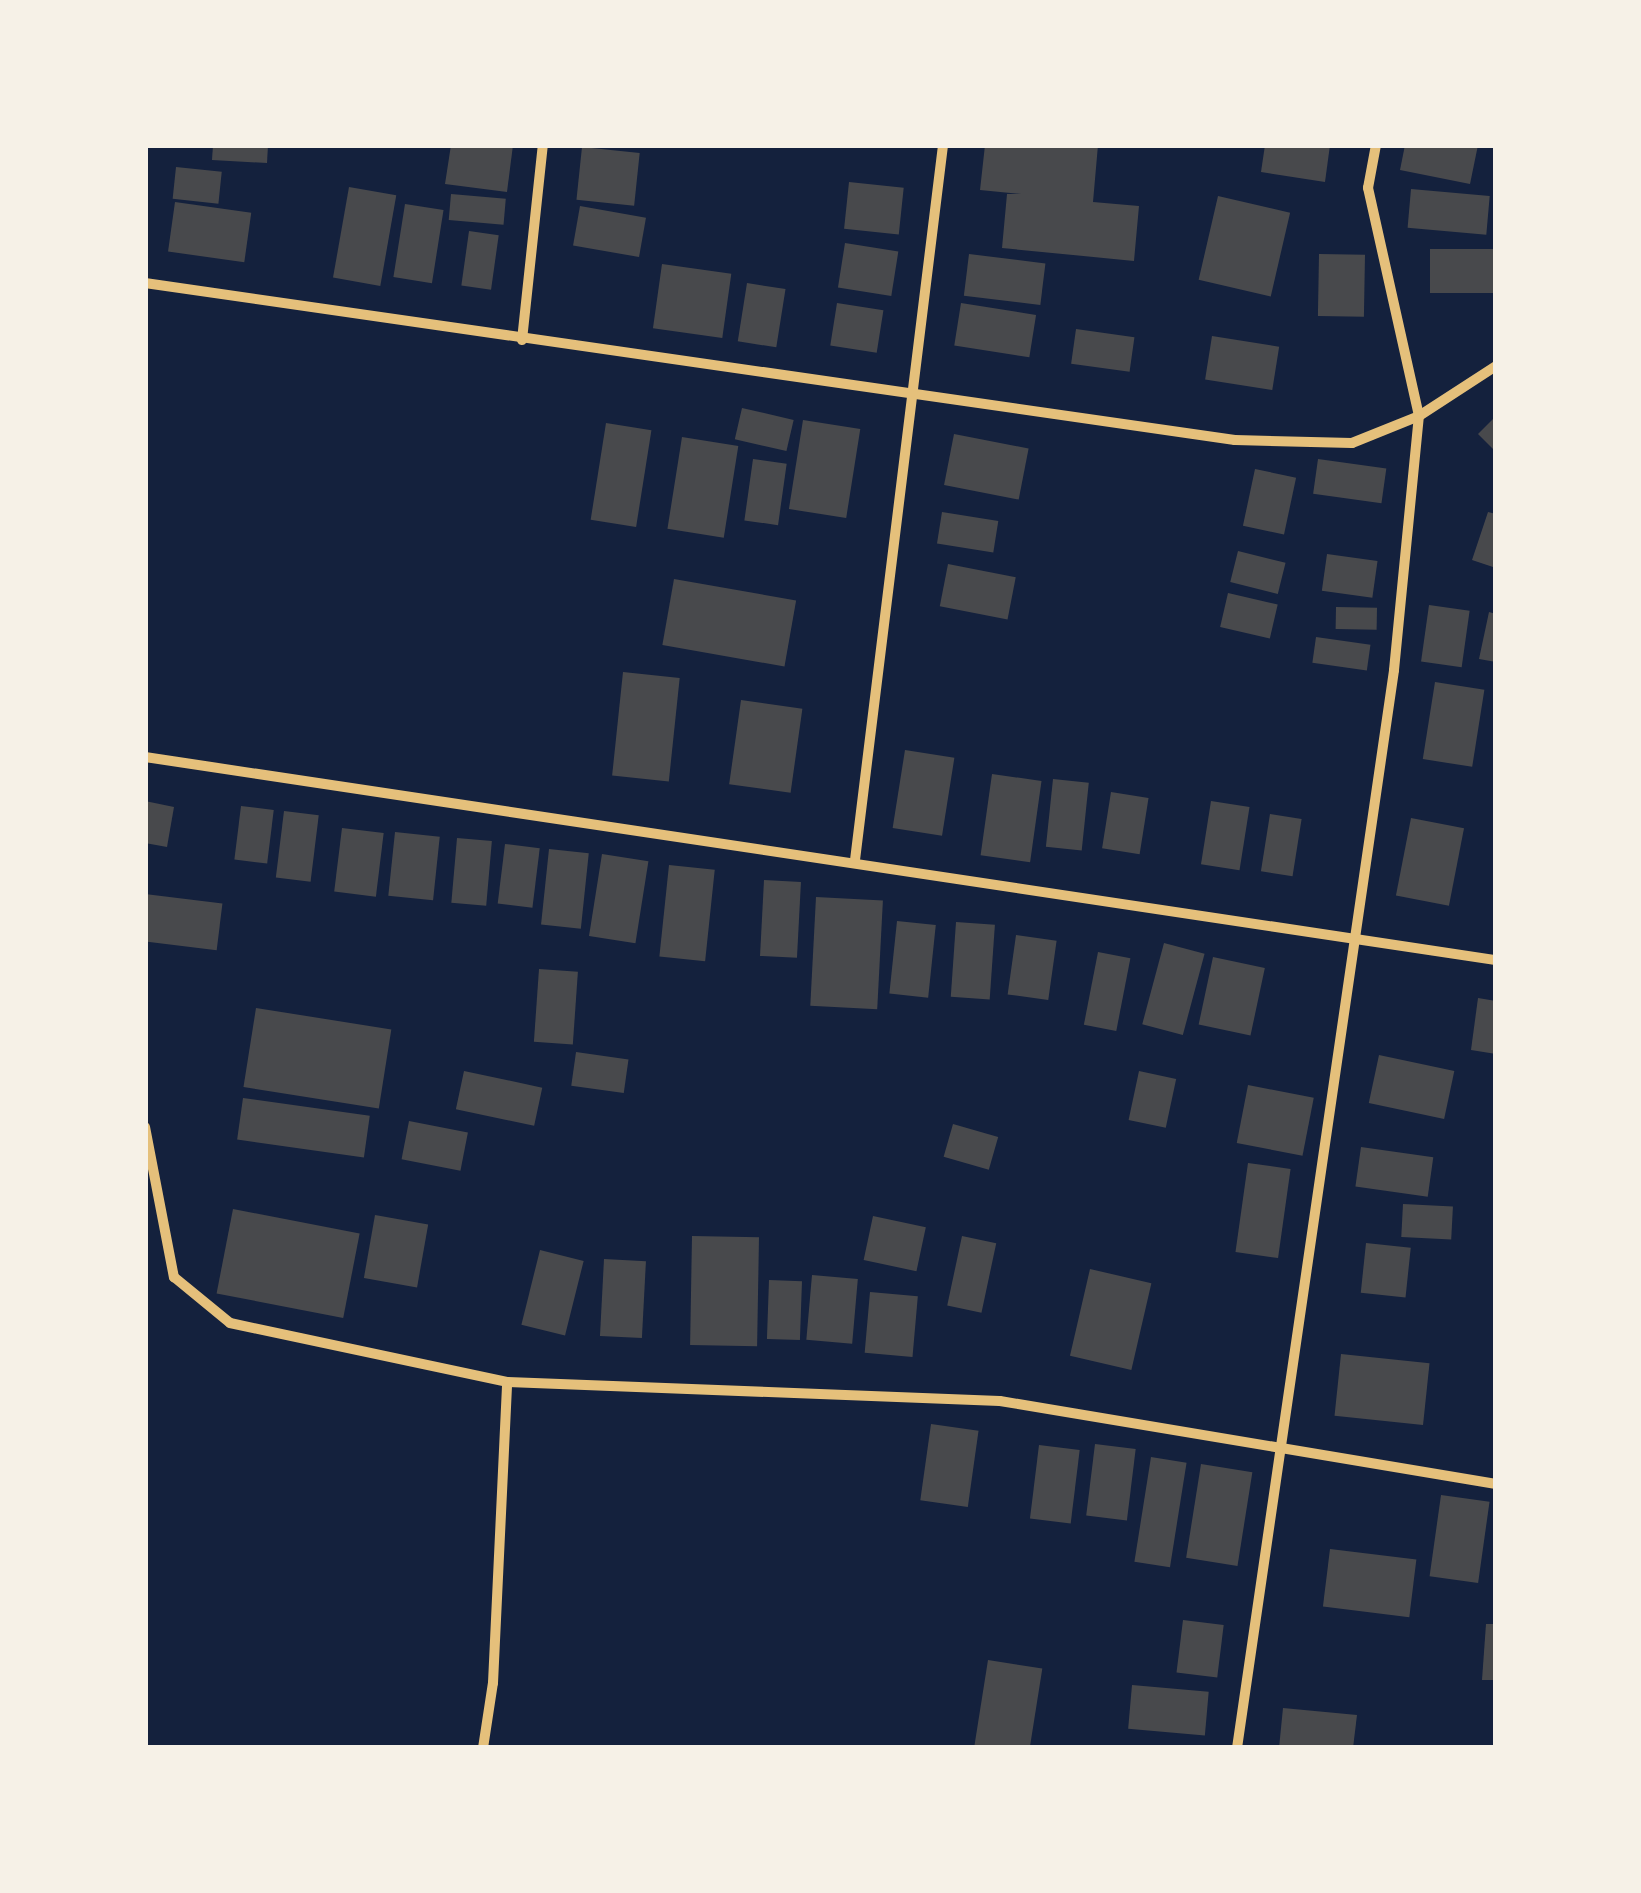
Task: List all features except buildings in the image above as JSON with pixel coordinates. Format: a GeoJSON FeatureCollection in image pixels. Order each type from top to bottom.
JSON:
{"type":"FeatureCollection","features":[{"type":"Feature","properties":{"kind":"street"},"geometry":{"type":"LineString","coordinates":[[522,340],[542,145]]}},
{"type":"Feature","properties":{"kind":"street"},"geometry":{"type":"LineString","coordinates":[[854,860],[943,145]]}},
{"type":"Feature","properties":{"kind":"street"},"geometry":{"type":"LineString","coordinates":[[1237,1748],[1394,670],[1418,416],[1368,188],[1376,145]]}},
{"type":"Feature","properties":{"kind":"street"},"geometry":{"type":"LineString","coordinates":[[145,283],[1236,440],[1352,443],[1418,416],[1496,366]]}},
{"type":"Feature","properties":{"kind":"street"},"geometry":{"type":"LineString","coordinates":[[145,757],[854,860],[1496,960]]}},
{"type":"Feature","properties":{"kind":"street"},"geometry":{"type":"LineString","coordinates":[[145,1127],[174,1277],[230,1323],[507,1382],[1000,1401],[1496,1484]]}},
{"type":"Feature","properties":{"kind":"street"},"geometry":{"type":"LineString","coordinates":[[483,1748],[493,1683],[507,1382]]}}]}
